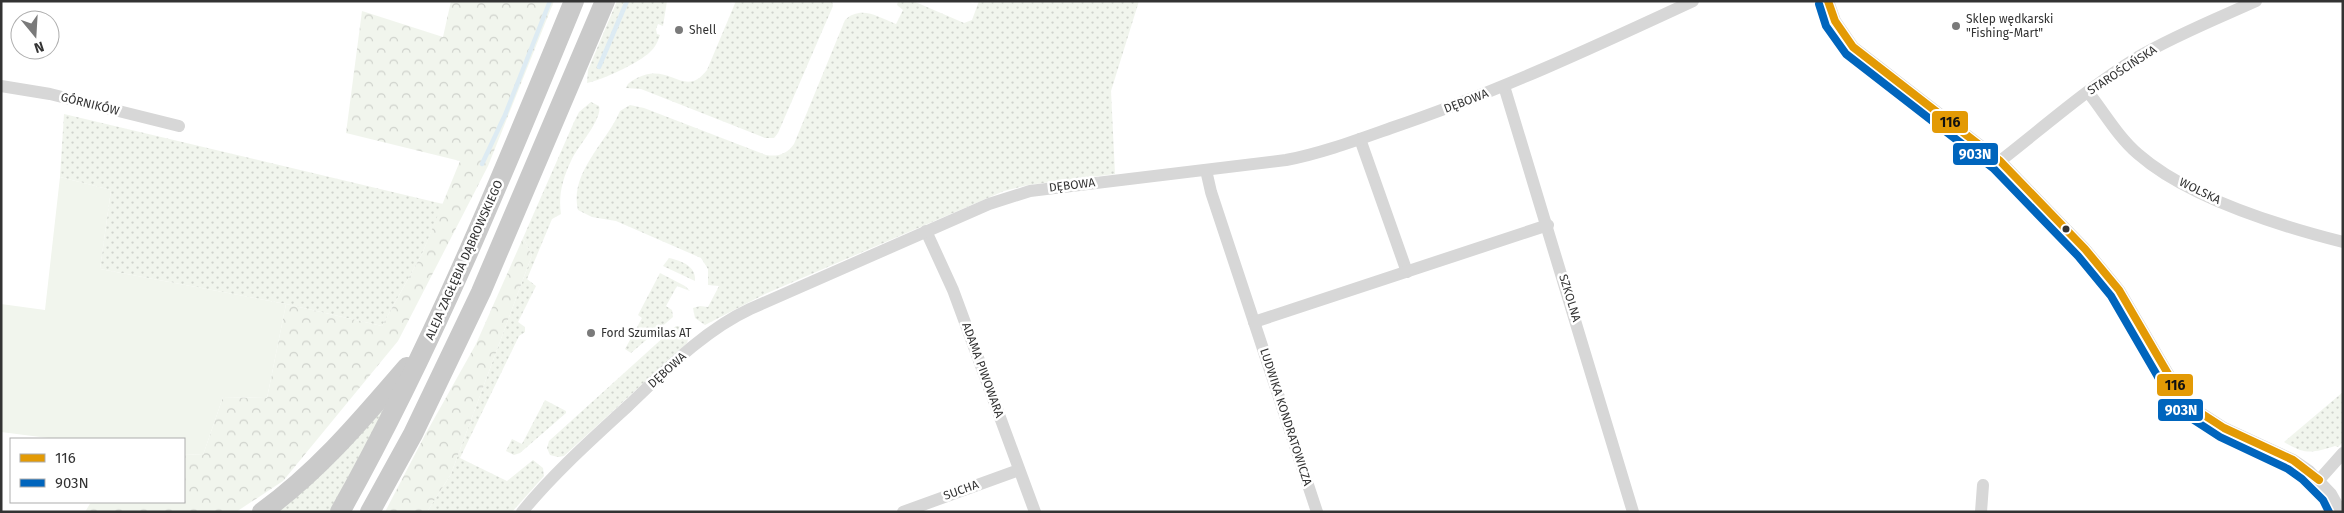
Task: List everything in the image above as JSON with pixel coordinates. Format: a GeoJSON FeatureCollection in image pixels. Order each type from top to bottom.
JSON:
{"type":"FeatureCollection","features":[{"type":"Feature","properties":{"kind":"main road","name":"ALEJA ZAGŁĘBIA DĄBROWSKIEGO"},"geometry":{"type":"LineString","coordinates":[[340,512],[427,342],[477,234],[574,1]]}},
{"type":"Feature","properties":{"kind":"main road"},"geometry":{"type":"LineString","coordinates":[[370,512],[413,434],[481,292],[605,1]]}},
{"type":"Feature","properties":{"kind":"main road"},"geometry":{"type":"LineString","coordinates":[[262,512],[296,486],[334,450],[427,342]]}},
{"type":"Feature","properties":{"kind":"street","name":"DĘBOWA"},"geometry":{"type":"LineString","coordinates":[[522,512],[557,472],[650,385],[722,324],[750,309],[926,231],[1005,197],[1030,191],[1286,160],[1360,139],[1504,86],[1693,1]]}},
{"type":"Feature","properties":{"kind":"street"},"geometry":{"type":"LineString","coordinates":[[1828,1],[1835,21],[1853,47],[2000,161],[2085,250],[2127,302],[2174,384],[2190,406],[2224,428],[2293,460],[2319,480],[2341,512]]}},
{"type":"Feature","properties":{"kind":"street","name":"STAROŚCIŃSKA"},"geometry":{"type":"LineString","coordinates":[[2000,161],[2088,92],[2126,65],[2166,42],[2256,1]]}},
{"type":"Feature","properties":{"kind":"street","name":"GÓRNIKÓW"},"geometry":{"type":"LineString","coordinates":[[1,86],[50,94],[179,126]]}},
{"type":"Feature","properties":{"kind":"street","name":"SZKOLNA"},"geometry":{"type":"LineString","coordinates":[[1504,86],[1548,225],[1633,512]]}},
{"type":"Feature","properties":{"kind":"street","name":"WOLSKA"},"geometry":{"type":"LineString","coordinates":[[2088,92],[2131,147],[2164,172],[2205,194],[2274,223],[2343,242]]}},
{"type":"Feature","properties":{"kind":"street"},"geometry":{"type":"LineString","coordinates":[[1360,139],[1407,272]]}},
{"type":"Feature","properties":{"kind":"street","name":"LUDWIKA KONDRATOWICZA"},"geometry":{"type":"LineString","coordinates":[[1206,170],[1211,192],[1317,512]]}},
{"type":"Feature","properties":{"kind":"street"},"geometry":{"type":"LineString","coordinates":[[1254,322],[1548,225]]}},
{"type":"Feature","properties":{"kind":"street","name":"ADAMA PIWOWARA"},"geometry":{"type":"LineString","coordinates":[[926,231],[953,290],[1035,512]]}},
{"type":"Feature","properties":{"kind":"street"},"geometry":{"type":"LineString","coordinates":[[2319,480],[2343,453]]}},
{"type":"Feature","properties":{"kind":"street","name":"SUCHA"},"geometry":{"type":"LineString","coordinates":[[903,512],[1019,470]]}},
{"type":"Feature","properties":{"kind":"street"},"geometry":{"type":"LineString","coordinates":[[1981,512],[1982,485]]}},
{"type":"Feature","properties":{"kind":"green space"},"geometry":{"type":"Polygon","coordinates":[[[451,1],[554,1],[488,166],[398,341],[283,481],[236,512],[85,512],[90,503],[185,503],[185,454],[203,455],[223,397],[267,398],[286,304],[382,326],[422,254],[460,161],[346,133],[362,11],[443,37],[451,1]]]}},
{"type":"Feature","properties":{"kind":"green space"},"geometry":{"type":"Polygon","coordinates":[[[617,1],[667,1],[663,26],[658,24],[656,29],[657,34],[660,35],[652,50],[638,61],[611,75],[587,83],[588,70],[617,1]]]}},
{"type":"Feature","properties":{"kind":"green space"},"geometry":{"type":"Polygon","coordinates":[[[736,1],[832,1],[833,6],[778,133],[774,138],[765,138],[641,89],[626,88],[632,81],[649,74],[659,74],[691,82],[699,78],[707,70],[736,1]]]}},
{"type":"Feature","properties":{"kind":"green space"},"geometry":{"type":"Polygon","coordinates":[[[898,1],[913,1],[964,23],[972,20],[979,1],[1139,1],[1111,91],[1115,174],[1028,185],[1004,191],[765,294],[705,325],[695,318],[693,308],[700,306],[708,307],[719,286],[708,285],[708,269],[701,258],[616,221],[592,217],[578,210],[577,196],[579,183],[584,171],[620,111],[630,105],[644,108],[766,155],[774,156],[785,152],[794,144],[845,20],[857,13],[863,13],[896,24],[903,10],[897,5],[898,1]]]}},
{"type":"Feature","properties":{"kind":"green space"},"geometry":{"type":"Polygon","coordinates":[[[591,102],[599,106],[597,118],[568,167],[561,193],[561,214],[552,219],[527,279],[536,286],[518,322],[525,327],[525,332],[519,336],[460,458],[507,481],[533,460],[543,468],[544,476],[512,512],[427,512],[451,474],[532,255],[523,238],[579,112],[591,102]]]}},
{"type":"Feature","properties":{"kind":"green space"},"geometry":{"type":"Polygon","coordinates":[[[64,114],[443,204],[422,254],[382,326],[286,304],[100,269],[111,190],[60,177],[64,114]]]}},
{"type":"Feature","properties":{"kind":"green space"},"geometry":{"type":"Polygon","coordinates":[[[60,177],[111,190],[100,269],[286,304],[267,398],[223,397],[203,455],[185,454],[185,438],[48,438],[1,432],[1,304],[45,310],[60,177]]]}},
{"type":"Feature","properties":{"kind":"green space"},"geometry":{"type":"Polygon","coordinates":[[[523,238],[532,255],[451,474],[427,512],[385,512],[425,435],[476,344],[523,238]]]}},
{"type":"Feature","properties":{"kind":"green space"},"geometry":{"type":"Polygon","coordinates":[[[669,258],[691,268],[695,281],[663,266],[669,258]]]}},
{"type":"Feature","properties":{"kind":"green space"},"geometry":{"type":"Polygon","coordinates":[[[660,273],[685,286],[690,291],[677,286],[666,306],[672,310],[673,317],[631,353],[625,349],[642,318],[638,315],[660,273]]]}},
{"type":"Feature","properties":{"kind":"green space"},"geometry":{"type":"Polygon","coordinates":[[[676,326],[686,329],[687,343],[564,456],[550,455],[547,448],[549,441],[676,326]]]}},
{"type":"Feature","properties":{"kind":"green space"},"geometry":{"type":"Polygon","coordinates":[[[394,390],[331,512],[270,512],[394,390]]]}},
{"type":"Feature","properties":{"kind":"green space"},"geometry":{"type":"Polygon","coordinates":[[[2343,392],[2343,442],[2338,447],[2309,452],[2284,442],[2343,392]]]}},
{"type":"Feature","properties":{"kind":"green space"},"geometry":{"type":"Polygon","coordinates":[[[545,400],[566,411],[566,413],[520,453],[514,455],[506,451],[512,439],[522,444],[545,400]]]}},
{"type":"Feature","properties":{"kind":"waterway"},"geometry":{"type":"LineString","coordinates":[[482,164],[505,115],[550,1]]}},
{"type":"Feature","properties":{"kind":"waterway"},"geometry":{"type":"LineString","coordinates":[[599,67],[627,1]]}},
{"type":"Feature","properties":{"kind":"transit line","name":"116"},"geometry":{"type":"LineString","coordinates":[[1828,1],[1835,21],[1853,47],[2000,161],[2085,249],[2119,290],[2174,384],[2190,406],[2224,428],[2293,460],[2319,480]]}},
{"type":"Feature","properties":{"kind":"transit line","name":"903N"},"geometry":{"type":"LineString","coordinates":[[1819,4],[1826,26],[1846,54],[1993,168],[2078,256],[2111,296],[2165,389],[2183,413],[2220,437],[2288,469],[2302,479],[2323,500],[2329,512]]}},
{"type":"Feature","properties":{"kind":"place","name":"Sklep wędkarski \"Fishing-Mart\""},"geometry":{"type":"Point","coordinates":[1956,26]}},
{"type":"Feature","properties":{"kind":"place","name":"Shell"},"geometry":{"type":"Point","coordinates":[679,30]}},
{"type":"Feature","properties":{"kind":"place","name":"Ford Szumilas AT"},"geometry":{"type":"Point","coordinates":[591,333]}}]}
